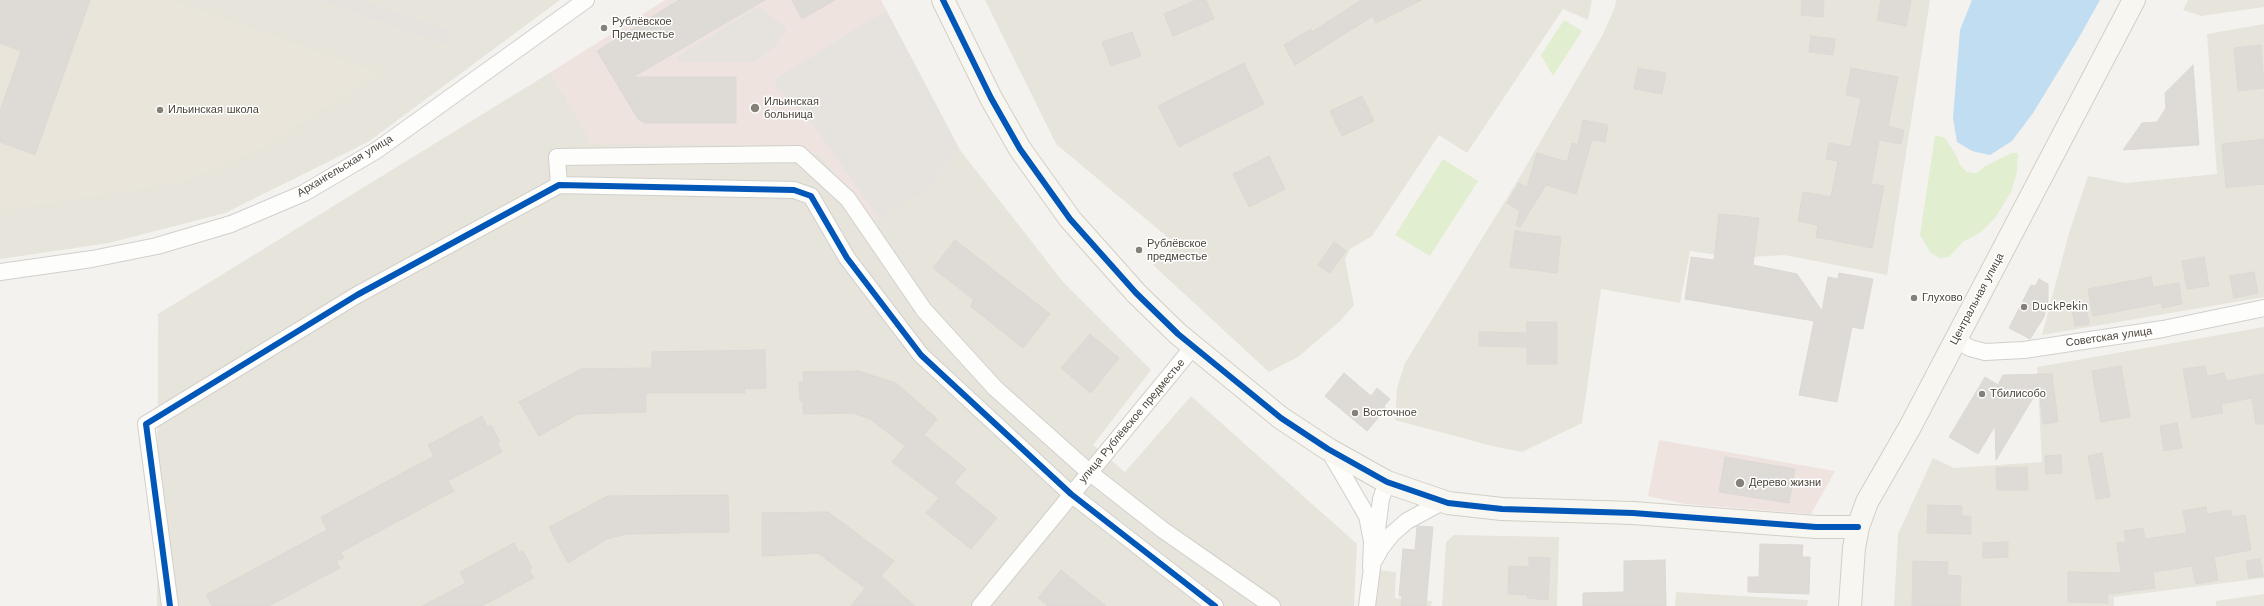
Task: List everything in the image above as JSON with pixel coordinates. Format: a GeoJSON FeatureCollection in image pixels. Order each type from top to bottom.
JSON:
{"type":"FeatureCollection","features":[{"type":"Feature","properties":{"kind":"street","name":"Архангельская улица"},"geometry":{"type":"LineString","coordinates":[[0,272],[92,259],[157,246],[231,224],[304,193],[377,150],[586,0]]}},
{"type":"Feature","properties":{"kind":"street"},"geometry":{"type":"LineString","coordinates":[[943,0],[991,98],[1020,149],[1070,219],[1136,293],[1193,347],[1281,418],[1328,449],[1387,482],[1442,502],[1502,508],[1633,514],[1816,527],[1858,527]]}},
{"type":"Feature","properties":{"kind":"street","name":"Центральная улица"},"geometry":{"type":"LineString","coordinates":[[1850,606],[1851,574],[1858,527],[1867,502],[1910,427],[2134,0]]}},
{"type":"Feature","properties":{"kind":"street"},"geometry":{"type":"LineString","coordinates":[[559,185],[557,157],[799,154],[824,175],[848,199],[924,310],[995,388],[1090,472],[1163,530],[1272,606]]}},
{"type":"Feature","properties":{"kind":"street"},"geometry":{"type":"LineString","coordinates":[[811,196],[824,175]]}},
{"type":"Feature","properties":{"kind":"street"},"geometry":{"type":"LineString","coordinates":[[170,606],[146,424],[357,295],[559,185],[794,190],[811,196],[846,258],[921,355],[1071,494],[1215,606]]}},
{"type":"Feature","properties":{"kind":"street","name":"Советская улица"},"geometry":{"type":"LineString","coordinates":[[1956,340],[1970,348],[1985,352],[2024,350],[2163,329],[2264,308]]}},
{"type":"Feature","properties":{"kind":"street","name":"улица Рублёвское предместье"},"geometry":{"type":"LineString","coordinates":[[980,606],[1193,347]]}},
{"type":"Feature","properties":{"kind":"street"},"geometry":{"type":"LineString","coordinates":[[1328,449],[1367,516],[1372,542],[1371,568]]}},
{"type":"Feature","properties":{"kind":"street"},"geometry":{"type":"LineString","coordinates":[[1367,606],[1381,500],[1387,482]]}},
{"type":"Feature","properties":{"kind":"street"},"geometry":{"type":"LineString","coordinates":[[1371,568],[1381,548],[1392,534],[1407,521],[1442,502]]}},
{"type":"Feature","properties":{"kind":"shaded area"},"geometry":{"type":"Polygon","coordinates":[[[0,0],[560,0],[368,142],[225,213],[109,243],[0,259],[0,0]]]}},
{"type":"Feature","properties":{"kind":"shaded area","name":"Ильинская школа"},"geometry":{"type":"Polygon","coordinates":[[[0,0],[170,0],[379,73],[262,148],[181,182],[0,211],[0,0]]]}},
{"type":"Feature","properties":{"kind":"shaded area"},"geometry":{"type":"Polygon","coordinates":[[[319,0],[362,0],[450,31],[446,45],[319,0]]]}},
{"type":"Feature","properties":{"kind":"shaded area","name":"Ильинская больница"},"geometry":{"type":"Polygon","coordinates":[[[665,0],[881,0],[960,150],[937,176],[937,184],[873,221],[819,154],[780,145],[592,144],[551,72],[665,0]]]}},
{"type":"Feature","properties":{"kind":"shaded area"},"geometry":{"type":"Polygon","coordinates":[[[985,0],[1592,0],[1588,20],[1563,9],[1467,153],[1439,135],[1372,236],[1350,249],[1345,259],[1354,305],[1339,322],[1298,357],[1269,372],[1153,265],[1177,245],[1056,144],[985,0]]]}},
{"type":"Feature","properties":{"kind":"shaded area"},"geometry":{"type":"Polygon","coordinates":[[[1616,0],[1930,0],[1887,275],[1784,255],[1737,258],[1690,251],[1680,303],[1601,289],[1582,423],[1522,452],[1496,447],[1395,420],[1397,388],[1405,363],[1515,185],[1602,36],[1615,7],[1616,0]]]}},
{"type":"Feature","properties":{"kind":"shaded area"},"geometry":{"type":"Polygon","coordinates":[[[2188,0],[2264,0],[2264,7],[2201,16],[2183,10],[2188,0]]]}},
{"type":"Feature","properties":{"kind":"shaded area"},"geometry":{"type":"Polygon","coordinates":[[[759,6],[787,29],[775,46],[755,62],[678,62],[677,57],[759,6]]]}},
{"type":"Feature","properties":{"kind":"shaded area"},"geometry":{"type":"Polygon","coordinates":[[[886,10],[960,150],[937,176],[937,184],[879,218],[809,119],[777,88],[774,80],[886,10]]]}},
{"type":"Feature","properties":{"kind":"shaded area"},"geometry":{"type":"Polygon","coordinates":[[[2264,24],[2264,297],[2042,335],[2069,233],[2088,176],[2126,183],[2217,174],[2207,34],[2264,24]]]}},
{"type":"Feature","properties":{"kind":"shaded area"},"geometry":{"type":"Polygon","coordinates":[[[551,72],[592,143],[780,145],[819,154],[873,221],[937,176],[960,150],[1064,283],[1151,370],[1093,445],[1125,472],[1191,396],[1357,544],[1354,606],[157,606],[158,314],[551,72]]]}},
{"type":"Feature","properties":{"kind":"shaded area"},"geometry":{"type":"Polygon","coordinates":[[[2264,327],[2264,578],[2114,597],[2114,606],[1894,606],[1898,534],[1933,458],[1954,468],[2042,462],[2037,367],[2264,327]]]}},
{"type":"Feature","properties":{"kind":"shaded area","name":"Дерево жизни"},"geometry":{"type":"Polygon","coordinates":[[[1659,440],[1835,471],[1811,514],[1685,504],[1648,496],[1659,440]]]}},
{"type":"Feature","properties":{"kind":"shaded area"},"geometry":{"type":"Polygon","coordinates":[[[1454,535],[1559,537],[1557,606],[1442,606],[1446,542],[1454,535]]]}},
{"type":"Feature","properties":{"kind":"shaded area"},"geometry":{"type":"Polygon","coordinates":[[[1378,570],[1396,572],[1395,598],[1432,601],[1431,606],[1374,606],[1378,570]]]}},
{"type":"Feature","properties":{"kind":"shaded area"},"geometry":{"type":"Polygon","coordinates":[[[1676,592],[1808,600],[1807,606],[1675,606],[1676,592]]]}},
{"type":"Feature","properties":{"kind":"shaded area"},"geometry":{"type":"Polygon","coordinates":[[[2264,594],[2264,606],[2216,606],[2216,601],[2264,594]]]}},
{"type":"Feature","properties":{"kind":"green space"},"geometry":{"type":"Polygon","coordinates":[[[1564,20],[1582,31],[1553,76],[1541,55],[1564,20]]]}},
{"type":"Feature","properties":{"kind":"green space"},"geometry":{"type":"Polygon","coordinates":[[[1935,135],[1945,138],[1956,155],[1960,165],[1967,172],[1977,173],[1985,166],[2012,153],[2018,153],[2017,173],[2011,192],[1995,218],[1981,232],[1963,242],[1949,257],[1939,258],[1930,252],[1920,235],[1935,135]]]}},
{"type":"Feature","properties":{"kind":"green space"},"geometry":{"type":"Polygon","coordinates":[[[1443,159],[1478,181],[1430,256],[1395,235],[1443,159]]]}},
{"type":"Feature","properties":{"kind":"water"},"geometry":{"type":"Polygon","coordinates":[[[1972,0],[2100,0],[2033,113],[2012,141],[1990,155],[1972,151],[1957,142],[1953,118],[1960,30],[1972,0]]]}},
{"type":"Feature","properties":{"kind":"building"},"geometry":{"type":"Polygon","coordinates":[[[0,0],[90,0],[35,155],[0,142],[0,111],[21,51],[0,43],[0,0]]]}},
{"type":"Feature","properties":{"kind":"building"},"geometry":{"type":"Polygon","coordinates":[[[679,0],[765,0],[633,77],[736,77],[736,123],[645,123],[638,119],[597,51],[679,0]]]}},
{"type":"Feature","properties":{"kind":"building"},"geometry":{"type":"Polygon","coordinates":[[[792,0],[835,0],[802,19],[792,0]]]}},
{"type":"Feature","properties":{"kind":"building"},"geometry":{"type":"Polygon","coordinates":[[[1196,0],[1206,0],[1214,19],[1173,36],[1164,14],[1196,0]]]}},
{"type":"Feature","properties":{"kind":"building"},"geometry":{"type":"Polygon","coordinates":[[[1361,0],[1422,0],[1376,23],[1373,16],[1295,65],[1284,45],[1311,29],[1312,32],[1361,0]]]}},
{"type":"Feature","properties":{"kind":"building"},"geometry":{"type":"Polygon","coordinates":[[[1802,0],[1824,0],[1823,17],[1801,15],[1802,0]]]}},
{"type":"Feature","properties":{"kind":"building"},"geometry":{"type":"Polygon","coordinates":[[[1881,0],[1911,0],[1906,26],[1877,20],[1881,0]]]}},
{"type":"Feature","properties":{"kind":"building"},"geometry":{"type":"Polygon","coordinates":[[[1132,32],[1141,56],[1111,66],[1102,42],[1132,32]]]}},
{"type":"Feature","properties":{"kind":"building"},"geometry":{"type":"Polygon","coordinates":[[[1811,36],[1835,39],[1833,55],[1809,52],[1811,36]]]}},
{"type":"Feature","properties":{"kind":"building"},"geometry":{"type":"Polygon","coordinates":[[[2261,45],[2264,88],[2238,91],[2234,48],[2261,45]]]}},
{"type":"Feature","properties":{"kind":"building"},"geometry":{"type":"Polygon","coordinates":[[[1244,63],[1264,104],[1179,147],[1158,106],[1244,63]]]}},
{"type":"Feature","properties":{"kind":"building"},"geometry":{"type":"Polygon","coordinates":[[[2193,65],[2199,145],[2123,150],[2142,123],[2157,122],[2166,108],[2165,93],[2193,65]]]}},
{"type":"Feature","properties":{"kind":"building"},"geometry":{"type":"Polygon","coordinates":[[[1638,68],[1666,73],[1662,94],[1634,89],[1638,68]]]}},
{"type":"Feature","properties":{"kind":"building"},"geometry":{"type":"Polygon","coordinates":[[[1851,68],[1898,77],[1888,126],[1904,130],[1901,144],[1879,140],[1871,184],[1884,186],[1872,248],[1816,237],[1818,225],[1798,221],[1803,192],[1831,197],[1838,161],[1826,159],[1829,143],[1851,147],[1861,98],[1846,95],[1851,68]]]}},
{"type":"Feature","properties":{"kind":"building"},"geometry":{"type":"Polygon","coordinates":[[[1362,96],[1374,121],[1342,136],[1330,111],[1362,96]]]}},
{"type":"Feature","properties":{"kind":"building"},"geometry":{"type":"Polygon","coordinates":[[[1583,120],[1608,125],[1605,142],[1592,140],[1576,194],[1546,185],[1520,227],[1516,225],[1520,211],[1507,203],[1519,183],[1527,187],[1537,153],[1567,162],[1572,143],[1578,145],[1583,120]]]}},
{"type":"Feature","properties":{"kind":"building"},"geometry":{"type":"Polygon","coordinates":[[[2264,139],[2264,184],[2226,188],[2222,144],[2264,139]]]}},
{"type":"Feature","properties":{"kind":"building"},"geometry":{"type":"Polygon","coordinates":[[[1269,156],[1285,189],[1249,207],[1233,174],[1269,156]]]}},
{"type":"Feature","properties":{"kind":"building"},"geometry":{"type":"Polygon","coordinates":[[[1719,214],[1759,218],[1753,265],[1797,274],[1822,311],[1828,277],[1838,279],[1839,273],[1873,279],[1863,329],[1852,327],[1837,402],[1799,395],[1814,321],[1685,299],[1691,257],[1714,260],[1719,214]]]}},
{"type":"Feature","properties":{"kind":"building"},"geometry":{"type":"Polygon","coordinates":[[[1515,231],[1561,237],[1557,273],[1510,267],[1515,231]]]}},
{"type":"Feature","properties":{"kind":"building"},"geometry":{"type":"Polygon","coordinates":[[[955,240],[1050,314],[1023,348],[970,306],[974,300],[933,268],[955,240]]]}},
{"type":"Feature","properties":{"kind":"building"},"geometry":{"type":"Polygon","coordinates":[[[1334,242],[1346,251],[1330,273],[1318,265],[1334,242]]]}},
{"type":"Feature","properties":{"kind":"building"},"geometry":{"type":"Polygon","coordinates":[[[2204,257],[2209,286],[2187,289],[2182,261],[2204,257]]]}},
{"type":"Feature","properties":{"kind":"building"},"geometry":{"type":"Polygon","coordinates":[[[2254,272],[2258,293],[2234,298],[2230,276],[2254,272]]]}},
{"type":"Feature","properties":{"kind":"building"},"geometry":{"type":"Polygon","coordinates":[[[2151,277],[2153,287],[2179,283],[2182,304],[2162,308],[2161,303],[2093,316],[2088,289],[2151,277]]]}},
{"type":"Feature","properties":{"kind":"building"},"geometry":{"type":"Polygon","coordinates":[[[2039,279],[2048,284],[2048,300],[2044,317],[2030,339],[2009,328],[2031,285],[2035,286],[2039,279]]]}},
{"type":"Feature","properties":{"kind":"building"},"geometry":{"type":"Polygon","coordinates":[[[2086,307],[2089,324],[2075,326],[2072,309],[2086,307]]]}},
{"type":"Feature","properties":{"kind":"building"},"geometry":{"type":"Polygon","coordinates":[[[1527,322],[1557,322],[1557,364],[1527,364],[1527,347],[1479,346],[1479,332],[1527,333],[1527,322]]]}},
{"type":"Feature","properties":{"kind":"building"},"geometry":{"type":"Polygon","coordinates":[[[1090,334],[1119,358],[1091,393],[1061,368],[1090,334]]]}},
{"type":"Feature","properties":{"kind":"building"},"geometry":{"type":"Polygon","coordinates":[[[765,350],[766,388],[744,389],[745,393],[646,393],[646,412],[578,414],[539,436],[519,402],[581,369],[652,368],[652,352],[765,350]]]}},
{"type":"Feature","properties":{"kind":"building"},"geometry":{"type":"Polygon","coordinates":[[[2121,366],[2130,417],[2101,422],[2092,371],[2121,366]]]}},
{"type":"Feature","properties":{"kind":"building"},"geometry":{"type":"Polygon","coordinates":[[[2205,366],[2207,376],[2224,373],[2226,381],[2264,374],[2264,424],[2256,424],[2252,398],[2221,404],[2223,413],[2192,418],[2183,369],[2205,366]]]}},
{"type":"Feature","properties":{"kind":"building"},"geometry":{"type":"Polygon","coordinates":[[[858,371],[896,383],[937,419],[924,435],[966,469],[954,483],[997,518],[971,549],[926,513],[939,498],[892,462],[905,446],[870,419],[853,413],[803,414],[803,401],[800,401],[799,382],[804,382],[803,372],[858,371]]]}},
{"type":"Feature","properties":{"kind":"building"},"geometry":{"type":"Polygon","coordinates":[[[1344,373],[1371,396],[1377,388],[1390,399],[1384,406],[1386,409],[1367,431],[1325,396],[1344,373]]]}},
{"type":"Feature","properties":{"kind":"building"},"geometry":{"type":"Polygon","coordinates":[[[2052,374],[2058,422],[2043,424],[2039,388],[1996,460],[1995,426],[1978,454],[1949,437],[1985,377],[1998,385],[2003,375],[2052,374]]]}},
{"type":"Feature","properties":{"kind":"building"},"geometry":{"type":"Polygon","coordinates":[[[482,416],[487,427],[491,425],[500,442],[497,443],[502,452],[448,481],[454,491],[341,552],[344,558],[336,561],[340,568],[269,606],[212,606],[206,595],[327,530],[321,517],[434,456],[428,445],[482,416]]]}},
{"type":"Feature","properties":{"kind":"building"},"geometry":{"type":"Polygon","coordinates":[[[2177,423],[2182,448],[2164,451],[2160,426],[2177,423]]]}},
{"type":"Feature","properties":{"kind":"building"},"geometry":{"type":"Polygon","coordinates":[[[2102,453],[2110,497],[2096,499],[2088,456],[2102,453]]]}},
{"type":"Feature","properties":{"kind":"building"},"geometry":{"type":"Polygon","coordinates":[[[2061,455],[2062,473],[2046,474],[2045,456],[2061,455]]]}},
{"type":"Feature","properties":{"kind":"building"},"geometry":{"type":"Polygon","coordinates":[[[1725,457],[1795,469],[1789,503],[1719,492],[1725,457]]]}},
{"type":"Feature","properties":{"kind":"building"},"geometry":{"type":"Polygon","coordinates":[[[2027,467],[2028,490],[1997,490],[1996,468],[2027,467]]]}},
{"type":"Feature","properties":{"kind":"building"},"geometry":{"type":"Polygon","coordinates":[[[728,495],[729,532],[626,534],[607,539],[568,563],[549,527],[608,496],[728,495]]]}},
{"type":"Feature","properties":{"kind":"building"},"geometry":{"type":"Polygon","coordinates":[[[1928,505],[1962,506],[1962,516],[1971,516],[1971,534],[1927,533],[1928,505]]]}},
{"type":"Feature","properties":{"kind":"building"},"geometry":{"type":"Polygon","coordinates":[[[2206,507],[2207,514],[2231,510],[2232,517],[2245,515],[2251,550],[2214,557],[2218,580],[2196,584],[2192,566],[2153,572],[2155,588],[2108,594],[2108,603],[2068,602],[2068,572],[2121,573],[2117,543],[2126,542],[2124,531],[2143,528],[2145,539],[2187,533],[2183,511],[2206,507]]]}},
{"type":"Feature","properties":{"kind":"building"},"geometry":{"type":"Polygon","coordinates":[[[828,512],[894,561],[881,576],[915,606],[851,606],[865,588],[818,553],[762,556],[762,513],[828,512]]]}},
{"type":"Feature","properties":{"kind":"building"},"geometry":{"type":"Polygon","coordinates":[[[1417,526],[1433,527],[1426,606],[1401,606],[1402,596],[1399,596],[1403,549],[1415,550],[1417,526]]]}},
{"type":"Feature","properties":{"kind":"building"},"geometry":{"type":"Polygon","coordinates":[[[2008,542],[2008,557],[1983,558],[1983,543],[2008,542]]]}},
{"type":"Feature","properties":{"kind":"building"},"geometry":{"type":"Polygon","coordinates":[[[514,543],[519,553],[523,551],[532,568],[529,570],[534,578],[482,606],[422,606],[466,583],[460,572],[514,543]]]}},
{"type":"Feature","properties":{"kind":"building"},"geometry":{"type":"Polygon","coordinates":[[[1760,544],[1803,545],[1802,557],[1810,557],[1809,594],[1748,592],[1748,577],[1759,577],[1760,544]]]}},
{"type":"Feature","properties":{"kind":"building"},"geometry":{"type":"Polygon","coordinates":[[[1529,557],[1550,558],[1548,600],[1527,598],[1527,595],[1508,594],[1509,566],[1529,567],[1529,557]]]}},
{"type":"Feature","properties":{"kind":"building"},"geometry":{"type":"Polygon","coordinates":[[[2260,559],[2263,576],[2249,578],[2246,561],[2260,559]]]}},
{"type":"Feature","properties":{"kind":"building"},"geometry":{"type":"Polygon","coordinates":[[[1665,560],[1666,606],[1583,606],[1583,593],[1624,592],[1624,561],[1665,560]]]}},
{"type":"Feature","properties":{"kind":"building"},"geometry":{"type":"Polygon","coordinates":[[[1913,561],[1948,562],[1947,575],[1961,576],[1960,606],[1912,606],[1913,561]]]}},
{"type":"Feature","properties":{"kind":"building"},"geometry":{"type":"Polygon","coordinates":[[[1061,570],[1106,606],[1048,606],[1038,598],[1061,570]]]}},
{"type":"Feature","properties":{"kind":"cycle path"},"geometry":{"type":"LineString","coordinates":[[943,0],[991,98],[1020,149],[1070,219],[1136,293],[1178,334],[1281,418],[1328,449],[1387,482],[1448,503],[1502,509],[1633,513],[1816,527],[1858,527]]}},
{"type":"Feature","properties":{"kind":"cycle path"},"geometry":{"type":"LineString","coordinates":[[170,606],[146,424],[357,295],[559,185],[794,190],[811,196],[847,258],[921,355],[1071,494],[1215,606]]}},
{"type":"Feature","properties":{"kind":"place","name":"Рублёвское Предместье"},"geometry":{"type":"Point","coordinates":[604,28]}},
{"type":"Feature","properties":{"kind":"place","name":"Ильинская больница"},"geometry":{"type":"Point","coordinates":[755,108]}},
{"type":"Feature","properties":{"kind":"place","name":"Ильинская школа"},"geometry":{"type":"Point","coordinates":[160,110]}},
{"type":"Feature","properties":{"kind":"place","name":"Рублёвское предместье"},"geometry":{"type":"Point","coordinates":[1139,250]}},
{"type":"Feature","properties":{"kind":"place","name":"Глухово"},"geometry":{"type":"Point","coordinates":[1914,298]}},
{"type":"Feature","properties":{"kind":"place","name":"DuckPekin"},"geometry":{"type":"Point","coordinates":[2024,307]}},
{"type":"Feature","properties":{"kind":"place","name":"Тбилисобо"},"geometry":{"type":"Point","coordinates":[1982,394]}},
{"type":"Feature","properties":{"kind":"place","name":"Восточное"},"geometry":{"type":"Point","coordinates":[1355,413]}},
{"type":"Feature","properties":{"kind":"place","name":"Дерево жизни"},"geometry":{"type":"Point","coordinates":[1740,483]}}]}
